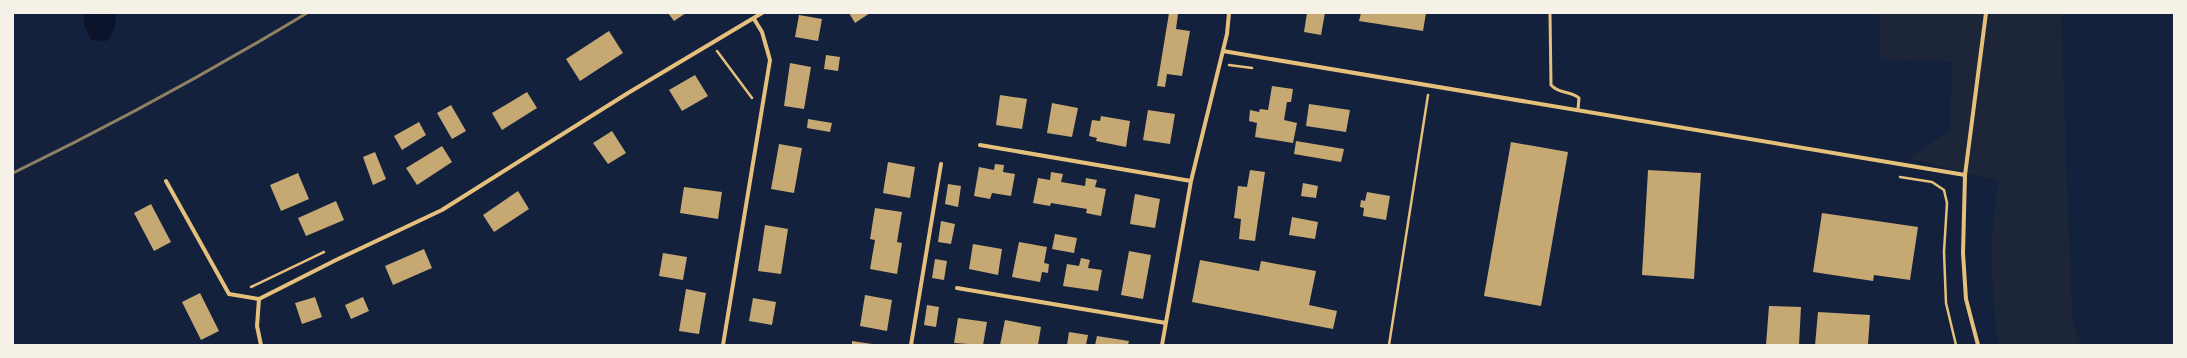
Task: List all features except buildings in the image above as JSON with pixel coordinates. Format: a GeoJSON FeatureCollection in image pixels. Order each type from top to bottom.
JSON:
{"type":"FeatureCollection","features":[{"type":"Feature","properties":{"kind":"street"},"geometry":{"type":"LineString","coordinates":[[166,181],[229,294],[258,299],[442,210],[628,93],[762,13]]}},
{"type":"Feature","properties":{"kind":"street"},"geometry":{"type":"LineString","coordinates":[[1162,345],[1191,181],[1227,34],[1228,13]]}},
{"type":"Feature","properties":{"kind":"street"},"geometry":{"type":"LineString","coordinates":[[1978,345],[1966,299],[1963,253],[1965,175],[1986,13]]}},
{"type":"Feature","properties":{"kind":"street"},"geometry":{"type":"LineString","coordinates":[[723,345],[770,60],[762,32],[754,18]]}},
{"type":"Feature","properties":{"kind":"street"},"geometry":{"type":"LineString","coordinates":[[1223,51],[1578,109],[1965,175]]}},
{"type":"Feature","properties":{"kind":"street"},"geometry":{"type":"LineString","coordinates":[[980,145],[1191,181]]}},
{"type":"Feature","properties":{"kind":"street"},"geometry":{"type":"LineString","coordinates":[[911,345],[941,164]]}},
{"type":"Feature","properties":{"kind":"street"},"geometry":{"type":"LineString","coordinates":[[957,288],[1166,323]]}},
{"type":"Feature","properties":{"kind":"street"},"geometry":{"type":"LineString","coordinates":[[258,299],[258,326],[261,345]]}},
{"type":"Feature","properties":{"kind":"lane"},"geometry":{"type":"LineString","coordinates":[[1550,13],[1551,85],[1556,91],[1575,95],[1579,98],[1578,109]]}},
{"type":"Feature","properties":{"kind":"path"},"geometry":{"type":"LineString","coordinates":[[712,44],[753,99]]}},
{"type":"Feature","properties":{"kind":"path"},"geometry":{"type":"LineString","coordinates":[[1219,63],[1258,69]]}},
{"type":"Feature","properties":{"kind":"path"},"geometry":{"type":"LineString","coordinates":[[1389,345],[1430,85]]}},
{"type":"Feature","properties":{"kind":"path"},"geometry":{"type":"LineString","coordinates":[[1420,96],[1435,98]]}},
{"type":"Feature","properties":{"kind":"path"},"geometry":{"type":"LineString","coordinates":[[1893,176],[1932,182],[1944,190],[1947,203],[1944,252],[1946,303],[1956,345]]}},
{"type":"Feature","properties":{"kind":"path"},"geometry":{"type":"LineString","coordinates":[[248,298],[247,288],[330,249]]}},
{"type":"Feature","properties":{"kind":"shaded area"},"geometry":{"type":"Polygon","coordinates":[[[84,13],[116,13],[115,28],[107,41],[91,40],[84,25],[84,13]]]}},
{"type":"Feature","properties":{"kind":"shaded area"},"geometry":{"type":"Polygon","coordinates":[[[1879,13],[2061,13],[2072,317],[2081,345],[2001,345],[1996,334],[1991,251],[1998,181],[1909,158],[1950,131],[1952,62],[1880,59],[1879,13]]]}},
{"type":"Feature","properties":{"kind":"railway"},"geometry":{"type":"LineString","coordinates":[[13,173],[162,96],[235,56],[307,13]]}}]}
